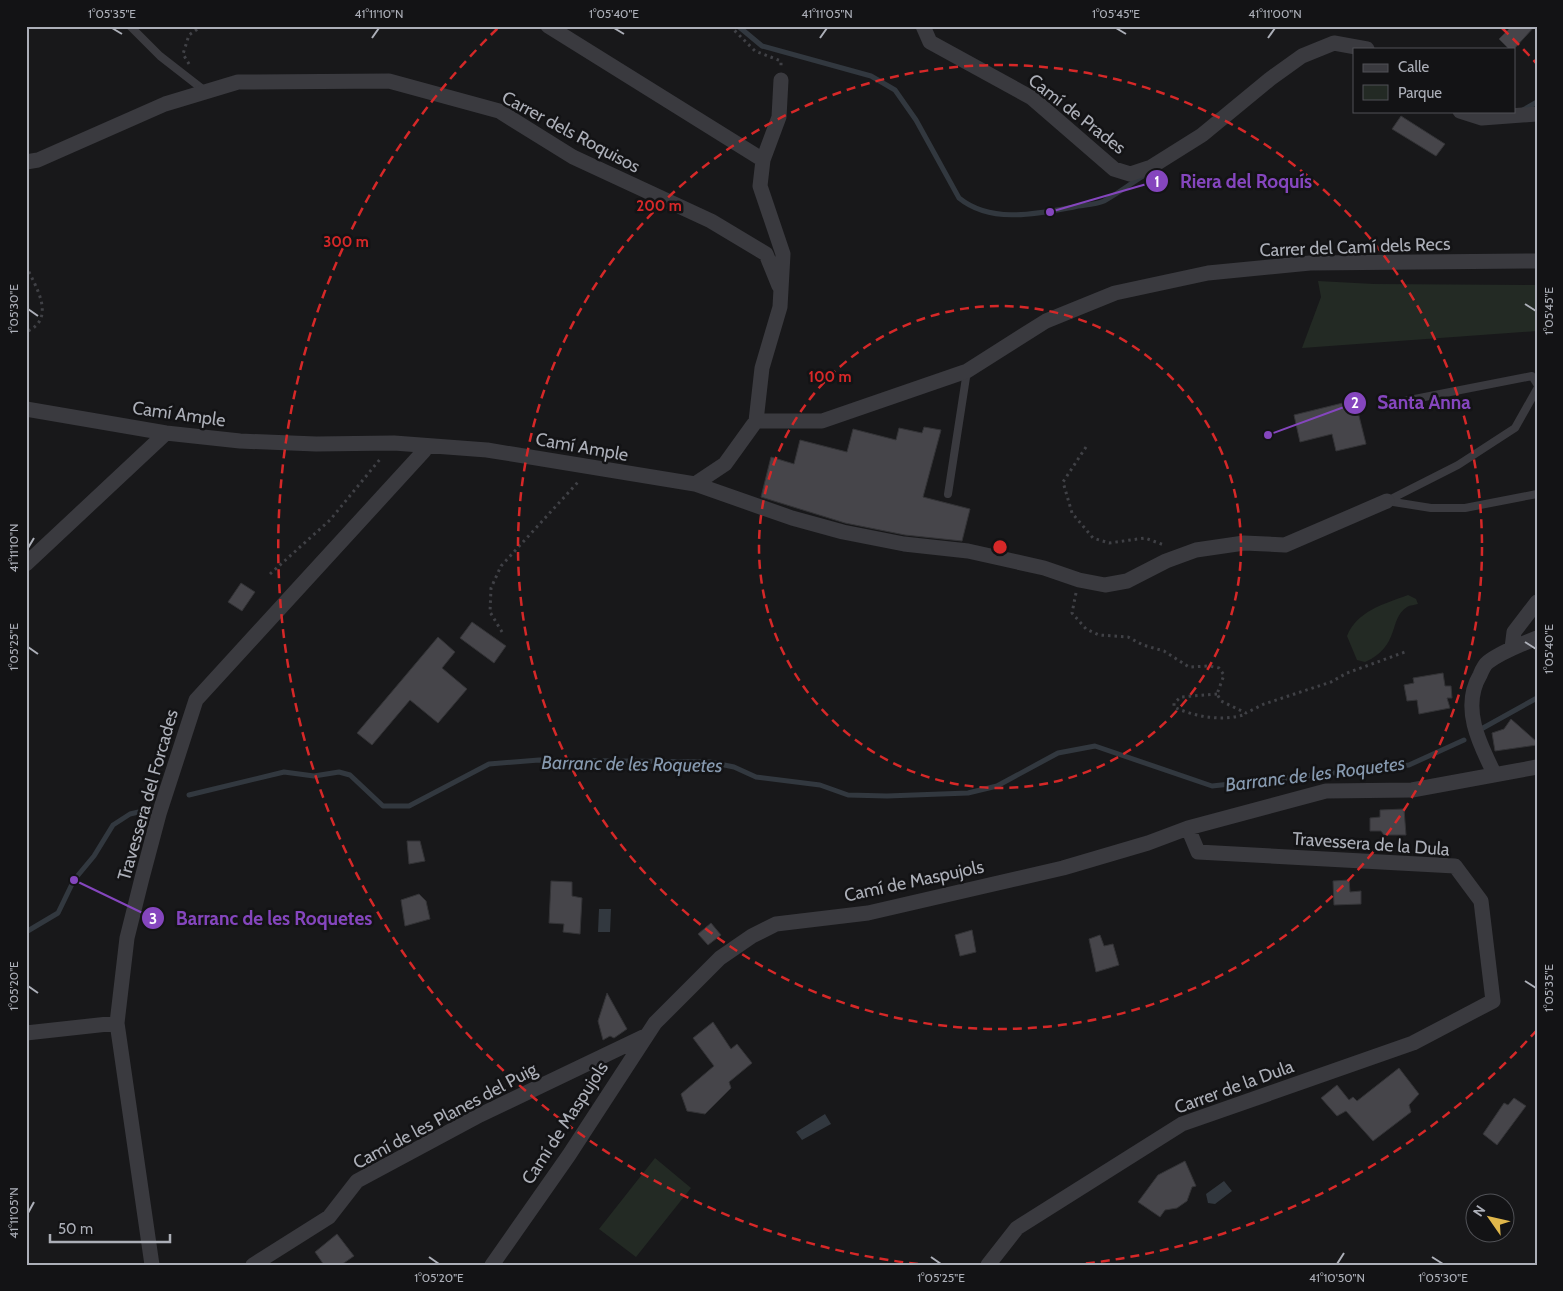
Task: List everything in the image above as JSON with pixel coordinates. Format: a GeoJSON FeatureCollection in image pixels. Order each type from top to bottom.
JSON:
{"type":"FeatureCollection","features":[{"type":"Feature","properties":{"kind":"street"},"geometry":{"type":"LineString","coordinates":[[548,26],[763,160]]}},
{"type":"Feature","properties":{"kind":"street","name":"Camí de Prades"},"geometry":{"type":"LineString","coordinates":[[923,26],[930,42],[1032,98],[1114,169],[1130,174],[1152,167],[1202,135],[1270,79],[1302,56],[1334,43],[1362,48]]}},
{"type":"Feature","properties":{"kind":"street"},"geometry":{"type":"LineString","coordinates":[[695,484],[725,464],[756,422],[762,368],[780,307],[783,254],[760,186],[763,160],[779,117],[781,80]]}},
{"type":"Feature","properties":{"kind":"street","name":"Carrer dels Roquisos"},"geometry":{"type":"LineString","coordinates":[[26,162],[38,160],[165,104],[238,82],[389,81],[498,111],[573,157],[711,221],[766,254],[780,287]]}},
{"type":"Feature","properties":{"kind":"street"},"geometry":{"type":"LineString","coordinates":[[1463,112],[1482,118],[1537,114]]}},
{"type":"Feature","properties":{"kind":"street","name":"Carrer del Camí dels Recs"},"geometry":{"type":"LineString","coordinates":[[756,422],[822,420],[967,371],[1054,318],[1115,293],[1208,273],[1310,263],[1537,261]]}},
{"type":"Feature","properties":{"kind":"street","name":"Camí Ample"},"geometry":{"type":"LineString","coordinates":[[26,409],[166,433],[240,441],[316,444],[394,442],[487,450],[695,484],[792,518],[842,532],[904,544],[968,551],[1044,568],[1079,580],[1104,585],[1127,581],[1166,561],[1196,550],[1244,544],[1285,545],[1387,501]]}},
{"type":"Feature","properties":{"kind":"street"},"geometry":{"type":"LineString","coordinates":[[26,564],[166,433]]}},
{"type":"Feature","properties":{"kind":"street","name":"Travessera del Forcades"},"geometry":{"type":"LineString","coordinates":[[152,1265],[117,1023],[128,938],[142,878],[159,814],[196,700],[424,451]]}},
{"type":"Feature","properties":{"kind":"street"},"geometry":{"type":"LineString","coordinates":[[1512,648],[1514,632],[1537,602]]}},
{"type":"Feature","properties":{"kind":"street"},"geometry":{"type":"LineString","coordinates":[[1494,773],[1481,747],[1472,713],[1472,687],[1486,663],[1512,648],[1537,638]]}},
{"type":"Feature","properties":{"kind":"street","name":"Camí de Maspujols"},"geometry":{"type":"LineString","coordinates":[[492,1265],[569,1155],[644,1036],[686,990],[720,958],[752,936],[776,924],[868,913],[1063,868],[1148,843],[1188,828],[1326,791],[1412,790],[1494,773],[1537,767]]}},
{"type":"Feature","properties":{"kind":"street","name":"Travessera de la Dula"},"geometry":{"type":"LineString","coordinates":[[1188,828],[1198,852],[1455,866],[1480,901],[1493,1000]]}},
{"type":"Feature","properties":{"kind":"street","name":"Carrer de la Dula"},"geometry":{"type":"LineString","coordinates":[[988,1265],[1017,1228],[1182,1124],[1413,1043],[1493,1000]]}},
{"type":"Feature","properties":{"kind":"street"},"geometry":{"type":"LineString","coordinates":[[26,1033],[117,1023]]}},
{"type":"Feature","properties":{"kind":"street","name":"Camí de les Planes del Puig"},"geometry":{"type":"LineString","coordinates":[[253,1265],[329,1217],[357,1181],[480,1115],[644,1036]]}},
{"type":"Feature","properties":{"kind":"lane"},"geometry":{"type":"LineString","coordinates":[[130,26],[160,56],[206,91]]}},
{"type":"Feature","properties":{"kind":"lane"},"geometry":{"type":"LineString","coordinates":[[948,494],[967,371]]}},
{"type":"Feature","properties":{"kind":"lane"},"geometry":{"type":"LineString","coordinates":[[1389,404],[1532,376],[1537,384]]}},
{"type":"Feature","properties":{"kind":"lane"},"geometry":{"type":"LineString","coordinates":[[1387,501],[1458,465],[1515,428],[1537,389]]}},
{"type":"Feature","properties":{"kind":"lane"},"geometry":{"type":"LineString","coordinates":[[1387,501],[1432,508],[1465,508],[1537,494]]}},
{"type":"Feature","properties":{"kind":"path"},"geometry":{"type":"LineString","coordinates":[[192,69],[183,54],[189,35],[202,26]]}},
{"type":"Feature","properties":{"kind":"path"},"geometry":{"type":"LineString","coordinates":[[730,26],[755,51],[781,61],[781,80]]}},
{"type":"Feature","properties":{"kind":"path"},"geometry":{"type":"LineString","coordinates":[[26,266],[41,298],[43,312],[34,329],[26,332]]}},
{"type":"Feature","properties":{"kind":"path"},"geometry":{"type":"LineString","coordinates":[[270,574],[330,520],[394,442]]}},
{"type":"Feature","properties":{"kind":"path"},"geometry":{"type":"LineString","coordinates":[[1086,447],[1063,482],[1072,513],[1093,538],[1109,543],[1144,538],[1161,545],[1168,544]]}},
{"type":"Feature","properties":{"kind":"path"},"geometry":{"type":"LineString","coordinates":[[502,632],[490,612],[491,588],[501,566],[591,467]]}},
{"type":"Feature","properties":{"kind":"path"},"geometry":{"type":"LineString","coordinates":[[1079,580],[1072,613],[1086,629],[1099,635],[1128,637],[1143,646],[1164,651],[1190,667],[1209,666],[1219,668],[1224,676],[1217,694],[1221,702],[1246,713]]}},
{"type":"Feature","properties":{"kind":"path"},"geometry":{"type":"LineString","coordinates":[[1217,694],[1181,698],[1174,703],[1174,706],[1189,714],[1234,718],[1264,704],[1331,682],[1347,673],[1405,652]]}},
{"type":"Feature","properties":{"kind":"green space"},"geometry":{"type":"Polygon","coordinates":[[[1318,281],[1374,284],[1537,285],[1537,331],[1302,348],[1321,297],[1318,281]]]}},
{"type":"Feature","properties":{"kind":"green space"},"geometry":{"type":"Polygon","coordinates":[[[1408,595],[1416,599],[1418,604],[1408,606],[1401,612],[1389,641],[1384,648],[1376,656],[1365,662],[1357,660],[1347,636],[1357,620],[1372,610],[1408,595]]]}},
{"type":"Feature","properties":{"kind":"green space"},"geometry":{"type":"Polygon","coordinates":[[[655,1158],[691,1188],[636,1257],[599,1229],[655,1158]]]}},
{"type":"Feature","properties":{"kind":"shaded area"},"geometry":{"type":"Polygon","coordinates":[[[599,909],[611,909],[610,932],[598,932],[599,909]]]}},
{"type":"Feature","properties":{"kind":"shaded area"},"geometry":{"type":"Polygon","coordinates":[[[825,1114],[831,1124],[802,1140],[796,1132],[825,1114]]]}},
{"type":"Feature","properties":{"kind":"shaded area"},"geometry":{"type":"Polygon","coordinates":[[[1224,1181],[1232,1191],[1215,1204],[1208,1203],[1206,1194],[1224,1181]]]}},
{"type":"Feature","properties":{"kind":"building"},"geometry":{"type":"Polygon","coordinates":[[[1512,26],[1535,26],[1515,48],[1508,48],[1499,39],[1512,26]]]}},
{"type":"Feature","properties":{"kind":"building"},"geometry":{"type":"Polygon","coordinates":[[[1401,116],[1445,144],[1436,156],[1392,129],[1401,116]]]}},
{"type":"Feature","properties":{"kind":"building"},"geometry":{"type":"Polygon","coordinates":[[[1355,400],[1366,444],[1336,451],[1332,434],[1300,442],[1294,415],[1355,400]]]}},
{"type":"Feature","properties":{"kind":"building"},"geometry":{"type":"Polygon","coordinates":[[[924,427],[941,430],[923,497],[970,509],[962,541],[905,535],[845,523],[761,497],[771,457],[794,464],[800,440],[847,452],[853,429],[896,440],[899,428],[922,433],[924,427]]]}},
{"type":"Feature","properties":{"kind":"building"},"geometry":{"type":"Polygon","coordinates":[[[241,583],[255,592],[242,611],[228,602],[241,583]]]}},
{"type":"Feature","properties":{"kind":"building"},"geometry":{"type":"Polygon","coordinates":[[[472,622],[506,646],[494,663],[460,638],[472,622]]]}},
{"type":"Feature","properties":{"kind":"building"},"geometry":{"type":"Polygon","coordinates":[[[438,637],[455,652],[442,668],[467,689],[438,723],[410,700],[372,745],[357,733],[438,637]]]}},
{"type":"Feature","properties":{"kind":"building"},"geometry":{"type":"Polygon","coordinates":[[[1443,673],[1445,686],[1451,686],[1452,698],[1447,698],[1450,708],[1419,714],[1417,700],[1407,701],[1404,685],[1414,683],[1413,678],[1443,673]]]}},
{"type":"Feature","properties":{"kind":"building"},"geometry":{"type":"Polygon","coordinates":[[[1511,719],[1537,742],[1537,745],[1495,751],[1492,733],[1504,729],[1511,719]]]}},
{"type":"Feature","properties":{"kind":"building"},"geometry":{"type":"Polygon","coordinates":[[[1404,809],[1406,835],[1384,835],[1381,831],[1370,831],[1370,818],[1380,817],[1380,810],[1404,809]]]}},
{"type":"Feature","properties":{"kind":"building"},"geometry":{"type":"Polygon","coordinates":[[[407,841],[420,841],[425,861],[409,864],[407,841]]]}},
{"type":"Feature","properties":{"kind":"building"},"geometry":{"type":"Polygon","coordinates":[[[1349,880],[1350,892],[1361,891],[1361,904],[1334,905],[1333,881],[1349,880]]]}},
{"type":"Feature","properties":{"kind":"building"},"geometry":{"type":"Polygon","coordinates":[[[551,881],[572,882],[572,896],[582,898],[580,934],[563,932],[564,924],[549,923],[551,881]]]}},
{"type":"Feature","properties":{"kind":"building"},"geometry":{"type":"Polygon","coordinates":[[[419,894],[426,901],[430,919],[405,926],[401,900],[419,894]]]}},
{"type":"Feature","properties":{"kind":"building"},"geometry":{"type":"Polygon","coordinates":[[[711,923],[721,935],[708,945],[698,934],[711,923]]]}},
{"type":"Feature","properties":{"kind":"building"},"geometry":{"type":"Polygon","coordinates":[[[972,930],[976,952],[960,956],[955,935],[972,930]]]}},
{"type":"Feature","properties":{"kind":"building"},"geometry":{"type":"Polygon","coordinates":[[[1100,935],[1104,946],[1113,944],[1119,965],[1096,972],[1089,939],[1100,935]]]}},
{"type":"Feature","properties":{"kind":"building"},"geometry":{"type":"Polygon","coordinates":[[[607,993],[627,1029],[614,1038],[610,1036],[603,1040],[598,1021],[607,993]]]}},
{"type":"Feature","properties":{"kind":"building"},"geometry":{"type":"Polygon","coordinates":[[[713,1022],[731,1049],[737,1044],[752,1063],[729,1082],[731,1088],[705,1114],[687,1111],[681,1094],[714,1066],[693,1038],[713,1022]]]}},
{"type":"Feature","properties":{"kind":"building"},"geometry":{"type":"Polygon","coordinates":[[[1399,1068],[1419,1094],[1409,1105],[1411,1112],[1373,1141],[1346,1111],[1337,1116],[1321,1098],[1337,1085],[1349,1100],[1353,1097],[1357,1101],[1399,1068]]]}},
{"type":"Feature","properties":{"kind":"building"},"geometry":{"type":"Polygon","coordinates":[[[1514,1098],[1526,1106],[1497,1145],[1483,1134],[1504,1103],[1508,1105],[1514,1098]]]}},
{"type":"Feature","properties":{"kind":"building"},"geometry":{"type":"Polygon","coordinates":[[[1185,1161],[1196,1186],[1192,1187],[1187,1201],[1177,1208],[1165,1210],[1160,1217],[1138,1202],[1158,1175],[1185,1161]]]}},
{"type":"Feature","properties":{"kind":"building"},"geometry":{"type":"Polygon","coordinates":[[[337,1234],[354,1256],[341,1265],[324,1265],[315,1252],[337,1234]]]}},
{"type":"Feature","properties":{"kind":"waterway"},"geometry":{"type":"LineString","coordinates":[[738,26],[762,46],[871,76],[895,90],[916,120],[959,198],[985,211],[999,214],[1029,214],[1097,203],[1104,201],[1143,176]]}},
{"type":"Feature","properties":{"kind":"waterway"},"geometry":{"type":"LineString","coordinates":[[1523,110],[1537,102]]}},
{"type":"Feature","properties":{"kind":"waterway","name":"Barranc de les Roquetes"},"geometry":{"type":"LineString","coordinates":[[1483,728],[1537,698]]}},
{"type":"Feature","properties":{"kind":"waterway","name":"Barranc de les Roquetes"},"geometry":{"type":"LineString","coordinates":[[189,795],[284,772],[314,776],[339,772],[350,775],[383,806],[409,806],[489,764],[539,760],[710,762],[734,767],[756,777],[820,785],[848,795],[887,796],[968,793],[997,786],[1058,753],[1095,746],[1212,786],[1409,765],[1464,740]]}},
{"type":"Feature","properties":{"kind":"waterway","name":"Barranc de les Roquetes"},"geometry":{"type":"LineString","coordinates":[[26,932],[58,913],[74,880],[94,856],[113,825],[130,814],[143,811]]}},
{"type":"Feature","properties":{"kind":"place","name":"Riera del Roquís"},"geometry":{"type":"Point","coordinates":[1050,212]}},
{"type":"Feature","properties":{"kind":"place","name":"Santa Anna"},"geometry":{"type":"Point","coordinates":[1268,435]}},
{"type":"Feature","properties":{"kind":"place","name":"Barranc de les Roquetes"},"geometry":{"type":"Point","coordinates":[74,880]}}]}
